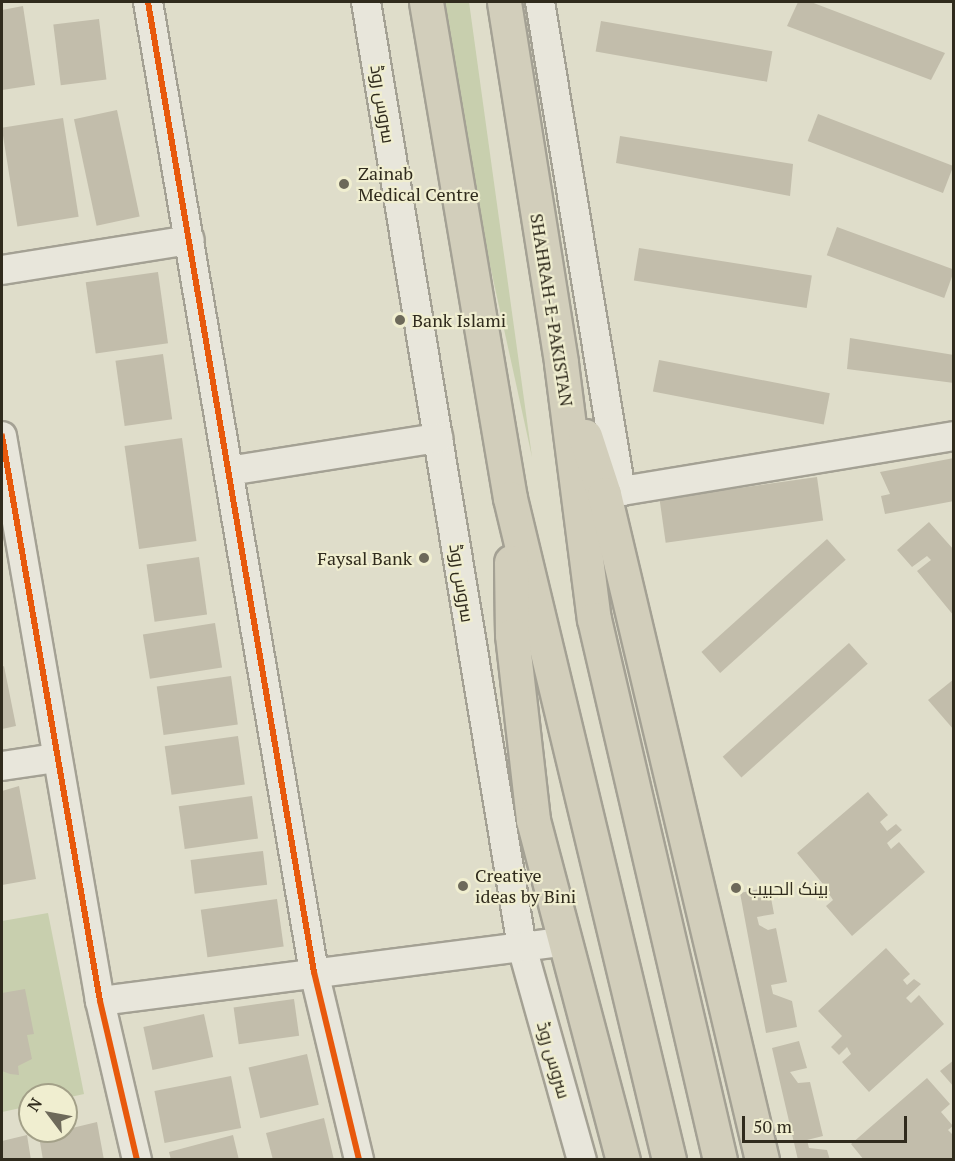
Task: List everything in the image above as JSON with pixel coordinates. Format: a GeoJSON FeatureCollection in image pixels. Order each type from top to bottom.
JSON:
{"type":"FeatureCollection","features":[{"type":"Feature","properties":{"kind":"highway"},"geometry":{"type":"LineString","coordinates":[[426,2],[499,447],[669,1160]]}},
{"type":"Feature","properties":{"kind":"highway","name":"SHAHRAH-E-PAKISTAN"},"geometry":{"type":"LineString","coordinates":[[504,2],[561,363],[594,619],[720,1160]]}},
{"type":"Feature","properties":{"kind":"highway"},"geometry":{"type":"LineString","coordinates":[[561,363],[613,492],[762,1160]]}},
{"type":"Feature","properties":{"kind":"highway"},"geometry":{"type":"LineString","coordinates":[[510,498],[512,634],[533,820],[563,942],[623,1160]]}},
{"type":"Feature","properties":{"kind":"street"},"geometry":{"type":"LineString","coordinates":[[148,2],[315,972],[359,1160]]}},
{"type":"Feature","properties":{"kind":"street","name":"سروس روڈ"},"geometry":{"type":"LineString","coordinates":[[366,2],[522,947],[582,1160]]}},
{"type":"Feature","properties":{"kind":"street"},"geometry":{"type":"LineString","coordinates":[[540,2],[613,492],[954,436]]}},
{"type":"Feature","properties":{"kind":"street"},"geometry":{"type":"LineString","coordinates":[[2,270],[190,240]]}},
{"type":"Feature","properties":{"kind":"street"},"geometry":{"type":"LineString","coordinates":[[2,436],[56,758],[100,1001],[137,1160]]}},
{"type":"Feature","properties":{"kind":"street"},"geometry":{"type":"LineString","coordinates":[[230,471],[438,438]]}},
{"type":"Feature","properties":{"kind":"street"},"geometry":{"type":"LineString","coordinates":[[2,766],[56,758]]}},
{"type":"Feature","properties":{"kind":"street"},"geometry":{"type":"LineString","coordinates":[[100,1001],[563,942]]}},
{"type":"Feature","properties":{"kind":"green space"},"geometry":{"type":"Polygon","coordinates":[[[440,2],[469,2],[532,457],[488,256],[440,2]]]}},
{"type":"Feature","properties":{"kind":"green space"},"geometry":{"type":"Polygon","coordinates":[[[48,913],[84,1094],[78,1095],[78,1083],[18,1083],[18,1109],[2,1112],[2,921],[48,913]]]}},
{"type":"Feature","properties":{"kind":"building"},"geometry":{"type":"Polygon","coordinates":[[[798,2],[811,2],[945,53],[931,80],[787,26],[798,2]]]}},
{"type":"Feature","properties":{"kind":"building"},"geometry":{"type":"Polygon","coordinates":[[[23,6],[35,85],[2,90],[2,10],[23,6]]]}},
{"type":"Feature","properties":{"kind":"building"},"geometry":{"type":"Polygon","coordinates":[[[99,19],[106,80],[61,85],[53,25],[99,19]]]}},
{"type":"Feature","properties":{"kind":"building"},"geometry":{"type":"Polygon","coordinates":[[[601,21],[772,51],[767,82],[596,52],[601,21]]]}},
{"type":"Feature","properties":{"kind":"building"},"geometry":{"type":"Polygon","coordinates":[[[117,110],[140,217],[97,226],[74,119],[117,110]]]}},
{"type":"Feature","properties":{"kind":"building"},"geometry":{"type":"Polygon","coordinates":[[[818,114],[953,166],[943,193],[808,141],[818,114]]]}},
{"type":"Feature","properties":{"kind":"building"},"geometry":{"type":"Polygon","coordinates":[[[63,118],[79,217],[17,226],[2,128],[63,118]]]}},
{"type":"Feature","properties":{"kind":"building"},"geometry":{"type":"Polygon","coordinates":[[[620,136],[793,164],[790,196],[616,163],[620,136]]]}},
{"type":"Feature","properties":{"kind":"building"},"geometry":{"type":"Polygon","coordinates":[[[837,227],[954,270],[944,298],[827,255],[837,227]]]}},
{"type":"Feature","properties":{"kind":"building"},"geometry":{"type":"Polygon","coordinates":[[[639,248],[812,275],[807,308],[634,281],[639,248]]]}},
{"type":"Feature","properties":{"kind":"building"},"geometry":{"type":"Polygon","coordinates":[[[158,272],[168,343],[96,353],[86,282],[158,272]]]}},
{"type":"Feature","properties":{"kind":"building"},"geometry":{"type":"Polygon","coordinates":[[[850,338],[954,355],[954,383],[847,369],[850,338]]]}},
{"type":"Feature","properties":{"kind":"building"},"geometry":{"type":"Polygon","coordinates":[[[163,354],[172,419],[125,426],[115,361],[163,354]]]}},
{"type":"Feature","properties":{"kind":"building"},"geometry":{"type":"Polygon","coordinates":[[[659,360],[830,393],[824,425],[653,391],[659,360]]]}},
{"type":"Feature","properties":{"kind":"building"},"geometry":{"type":"Polygon","coordinates":[[[182,438],[196,541],[139,549],[125,446],[182,438]]]}},
{"type":"Feature","properties":{"kind":"building"},"geometry":{"type":"Polygon","coordinates":[[[954,458],[954,501],[885,514],[881,496],[890,494],[880,472],[954,458]]]}},
{"type":"Feature","properties":{"kind":"building"},"geometry":{"type":"Polygon","coordinates":[[[817,477],[823,521],[666,543],[660,499],[817,477]]]}},
{"type":"Feature","properties":{"kind":"building"},"geometry":{"type":"Polygon","coordinates":[[[929,522],[954,550],[954,616],[917,571],[931,560],[927,556],[912,567],[897,550],[929,522]]]}},
{"type":"Feature","properties":{"kind":"building"},"geometry":{"type":"Polygon","coordinates":[[[827,539],[846,560],[720,673],[701,652],[827,539]]]}},
{"type":"Feature","properties":{"kind":"building"},"geometry":{"type":"Polygon","coordinates":[[[199,557],[207,614],[155,622],[147,564],[199,557]]]}},
{"type":"Feature","properties":{"kind":"building"},"geometry":{"type":"Polygon","coordinates":[[[215,623],[222,667],[150,679],[143,634],[215,623]]]}},
{"type":"Feature","properties":{"kind":"building"},"geometry":{"type":"Polygon","coordinates":[[[849,643],[868,664],[741,778],[723,757],[849,643]]]}},
{"type":"Feature","properties":{"kind":"building"},"geometry":{"type":"Polygon","coordinates":[[[4,666],[16,726],[2,729],[2,667],[4,666]]]}},
{"type":"Feature","properties":{"kind":"building"},"geometry":{"type":"Polygon","coordinates":[[[231,676],[238,725],[164,735],[157,686],[231,676]]]}},
{"type":"Feature","properties":{"kind":"building"},"geometry":{"type":"Polygon","coordinates":[[[954,679],[954,730],[928,700],[954,679]]]}},
{"type":"Feature","properties":{"kind":"building"},"geometry":{"type":"Polygon","coordinates":[[[238,736],[245,785],[172,795],[165,746],[238,736]]]}},
{"type":"Feature","properties":{"kind":"building"},"geometry":{"type":"Polygon","coordinates":[[[19,786],[36,879],[2,885],[2,791],[19,786]]]}},
{"type":"Feature","properties":{"kind":"building"},"geometry":{"type":"Polygon","coordinates":[[[868,792],[888,815],[880,822],[887,831],[896,824],[902,830],[887,843],[891,849],[899,842],[925,872],[852,936],[826,906],[833,900],[829,894],[822,900],[815,891],[823,884],[797,853],[868,792]]]}},
{"type":"Feature","properties":{"kind":"building"},"geometry":{"type":"Polygon","coordinates":[[[252,796],[258,839],[185,849],[179,806],[252,796]]]}},
{"type":"Feature","properties":{"kind":"building"},"geometry":{"type":"Polygon","coordinates":[[[263,851],[267,885],[195,894],[191,860],[263,851]]]}},
{"type":"Feature","properties":{"kind":"building"},"geometry":{"type":"Polygon","coordinates":[[[769,887],[774,914],[757,917],[759,925],[768,930],[776,928],[787,982],[771,985],[773,994],[792,1001],[797,1027],[766,1033],[740,893],[769,887]]]}},
{"type":"Feature","properties":{"kind":"building"},"geometry":{"type":"Polygon","coordinates":[[[277,899],[284,947],[207,957],[201,910],[277,899]]]}},
{"type":"Feature","properties":{"kind":"building"},"geometry":{"type":"Polygon","coordinates":[[[886,948],[910,974],[903,980],[907,985],[914,979],[921,984],[906,998],[911,1003],[919,995],[944,1024],[869,1092],[842,1062],[851,1054],[847,1047],[839,1055],[831,1047],[842,1036],[818,1011],[886,948]]]}},
{"type":"Feature","properties":{"kind":"building"},"geometry":{"type":"Polygon","coordinates":[[[25,989],[34,1034],[27,1035],[32,1059],[18,1066],[19,1075],[10,1074],[2,1071],[2,993],[25,989]]]}},
{"type":"Feature","properties":{"kind":"building"},"geometry":{"type":"Polygon","coordinates":[[[294,999],[299,1036],[239,1044],[234,1007],[294,999]]]}},
{"type":"Feature","properties":{"kind":"building"},"geometry":{"type":"Polygon","coordinates":[[[204,1014],[213,1057],[153,1070],[143,1027],[204,1014]]]}},
{"type":"Feature","properties":{"kind":"building"},"geometry":{"type":"Polygon","coordinates":[[[799,1041],[807,1068],[790,1072],[798,1083],[810,1082],[823,1136],[807,1140],[809,1148],[827,1150],[830,1160],[798,1160],[772,1048],[799,1041]]]}},
{"type":"Feature","properties":{"kind":"building"},"geometry":{"type":"Polygon","coordinates":[[[307,1054],[319,1105],[260,1118],[249,1067],[307,1054]]]}},
{"type":"Feature","properties":{"kind":"building"},"geometry":{"type":"Polygon","coordinates":[[[954,1060],[954,1087],[940,1071],[954,1060]]]}},
{"type":"Feature","properties":{"kind":"building"},"geometry":{"type":"Polygon","coordinates":[[[231,1076],[241,1128],[165,1143],[154,1091],[231,1076]]]}},
{"type":"Feature","properties":{"kind":"building"},"geometry":{"type":"Polygon","coordinates":[[[927,1078],[950,1104],[941,1112],[953,1126],[948,1130],[954,1136],[954,1160],[864,1160],[851,1144],[927,1078]]]}},
{"type":"Feature","properties":{"kind":"building"},"geometry":{"type":"Polygon","coordinates":[[[324,1118],[334,1160],[273,1160],[266,1133],[324,1118]]]}},
{"type":"Feature","properties":{"kind":"building"},"geometry":{"type":"Polygon","coordinates":[[[97,1122],[104,1160],[43,1160],[40,1143],[78,1143],[78,1127],[97,1122]]]}},
{"type":"Feature","properties":{"kind":"building"},"geometry":{"type":"Polygon","coordinates":[[[233,1135],[239,1160],[171,1160],[169,1152],[233,1135]]]}},
{"type":"Feature","properties":{"kind":"building"},"geometry":{"type":"Polygon","coordinates":[[[18,1137],[18,1143],[28,1143],[31,1160],[2,1160],[2,1141],[18,1137]]]}},
{"type":"Feature","properties":{"kind":"cycle path"},"geometry":{"type":"LineString","coordinates":[[148,2],[314,972],[359,1160]]}},
{"type":"Feature","properties":{"kind":"cycle path"},"geometry":{"type":"LineString","coordinates":[[2,436],[100,1001],[137,1160]]}},
{"type":"Feature","properties":{"kind":"place","name":"Zainab Medical Centre"},"geometry":{"type":"Point","coordinates":[344,184]}},
{"type":"Feature","properties":{"kind":"place","name":"Bank Islami"},"geometry":{"type":"Point","coordinates":[400,320]}},
{"type":"Feature","properties":{"kind":"place","name":"Faysal Bank"},"geometry":{"type":"Point","coordinates":[424,558]}},
{"type":"Feature","properties":{"kind":"place","name":"Creative ideas by Bini"},"geometry":{"type":"Point","coordinates":[463,886]}},
{"type":"Feature","properties":{"kind":"place","name":"بينک الحبيب"},"geometry":{"type":"Point","coordinates":[736,888]}}]}
